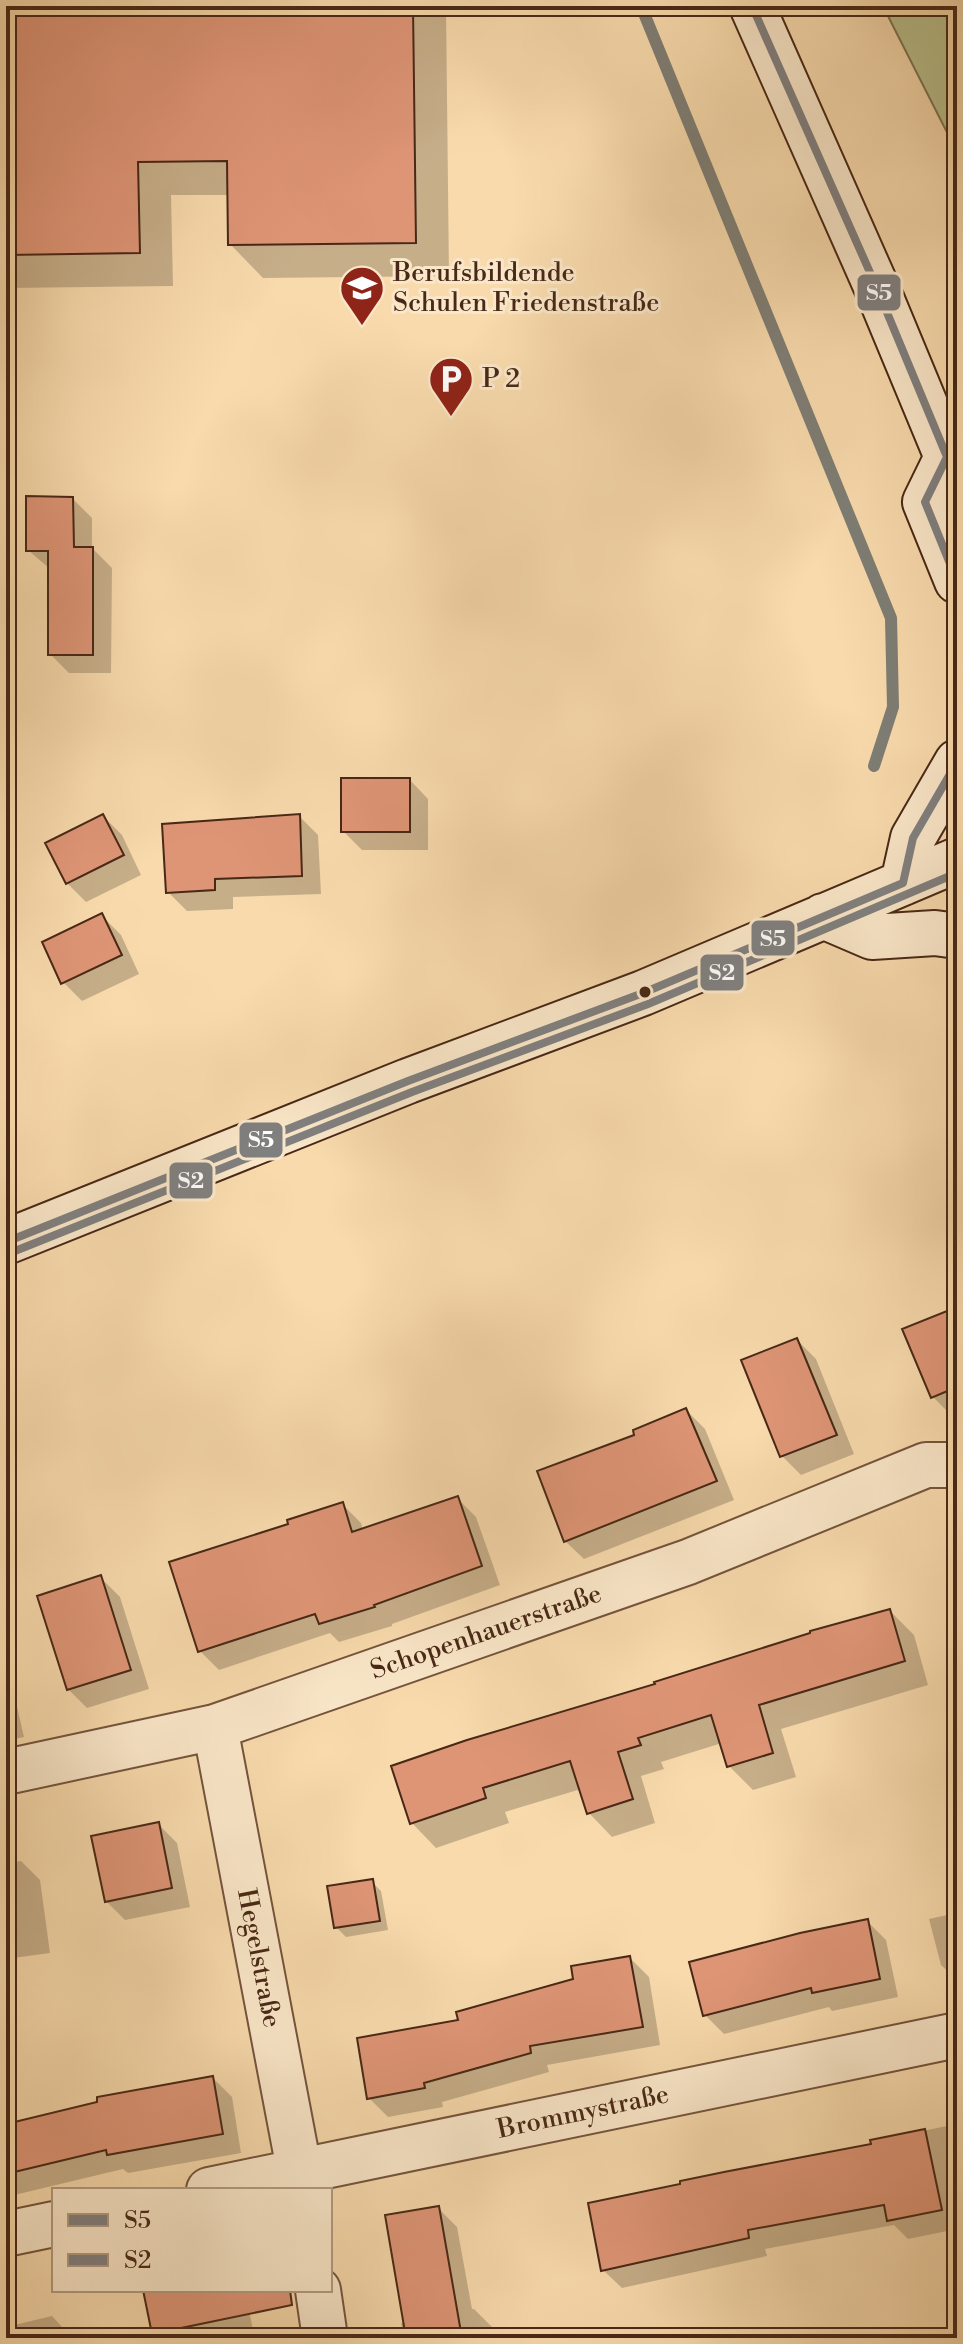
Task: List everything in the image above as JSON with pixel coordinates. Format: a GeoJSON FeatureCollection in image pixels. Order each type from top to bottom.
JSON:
{"type":"FeatureCollection","features":[{"type":"Feature","properties":{"kind":"street"},"geometry":{"type":"LineString","coordinates":[[752,6],[954,472],[925,502],[957,581]]}},
{"type":"Feature","properties":{"kind":"street"},"geometry":{"type":"LineString","coordinates":[[903,883],[913,838],[957,762]]}},
{"type":"Feature","properties":{"kind":"street"},"geometry":{"type":"LineString","coordinates":[[6,1242],[408,1081],[643,993],[957,860]]}},
{"type":"Feature","properties":{"kind":"street"},"geometry":{"type":"LineString","coordinates":[[823,916],[872,937],[935,933],[957,936]]}},
{"type":"Feature","properties":{"kind":"street","name":"Schopenhauerstraße"},"geometry":{"type":"LineString","coordinates":[[6,1772],[215,1727],[688,1562],[926,1465],[957,1465]]}},
{"type":"Feature","properties":{"kind":"street","name":"Hegelstraße"},"geometry":{"type":"LineString","coordinates":[[215,1727],[302,2180]]}},
{"type":"Feature","properties":{"kind":"street","name":"Brommystraße"},"geometry":{"type":"LineString","coordinates":[[228,2188],[302,2180],[957,2035]]}},
{"type":"Feature","properties":{"kind":"street"},"geometry":{"type":"LineString","coordinates":[[6,2234],[52,2224]]}},
{"type":"Feature","properties":{"kind":"street"},"geometry":{"type":"LineString","coordinates":[[318,2292],[325,2338]]}},
{"type":"Feature","properties":{"kind":"green space"},"geometry":{"type":"Polygon","coordinates":[[[883,6],[957,6],[957,152],[892,24],[883,6]]]}},
{"type":"Feature","properties":{"kind":"building"},"geometry":{"type":"Polygon","coordinates":[[[6,6],[413,6],[416,243],[228,245],[227,161],[138,162],[140,253],[6,255],[6,6]]]}},
{"type":"Feature","properties":{"kind":"building"},"geometry":{"type":"Polygon","coordinates":[[[26,496],[73,497],[74,547],[93,547],[93,655],[48,655],[48,551],[26,551],[26,496]]]}},
{"type":"Feature","properties":{"kind":"building"},"geometry":{"type":"Polygon","coordinates":[[[341,778],[410,778],[410,832],[341,832],[341,778]]]}},
{"type":"Feature","properties":{"kind":"building"},"geometry":{"type":"Polygon","coordinates":[[[103,814],[124,855],[66,884],[45,843],[103,814]]]}},
{"type":"Feature","properties":{"kind":"building"},"geometry":{"type":"Polygon","coordinates":[[[300,814],[302,876],[215,879],[215,890],[166,893],[162,824],[300,814]]]}},
{"type":"Feature","properties":{"kind":"building"},"geometry":{"type":"Polygon","coordinates":[[[102,913],[122,955],[61,984],[42,942],[102,913]]]}},
{"type":"Feature","properties":{"kind":"building"},"geometry":{"type":"Polygon","coordinates":[[[957,1307],[957,1387],[931,1398],[902,1329],[957,1307]]]}},
{"type":"Feature","properties":{"kind":"building"},"geometry":{"type":"Polygon","coordinates":[[[797,1338],[837,1435],[780,1457],[741,1360],[797,1338]]]}},
{"type":"Feature","properties":{"kind":"building"},"geometry":{"type":"Polygon","coordinates":[[[686,1408],[717,1481],[564,1542],[537,1471],[634,1435],[633,1430],[686,1408]]]}},
{"type":"Feature","properties":{"kind":"building"},"geometry":{"type":"Polygon","coordinates":[[[458,1496],[482,1566],[375,1607],[319,1624],[315,1614],[198,1652],[169,1562],[288,1524],[287,1520],[343,1502],[352,1532],[458,1496]]]}},
{"type":"Feature","properties":{"kind":"building"},"geometry":{"type":"Polygon","coordinates":[[[101,1575],[131,1670],[67,1690],[37,1596],[101,1575]]]}},
{"type":"Feature","properties":{"kind":"building"},"geometry":{"type":"Polygon","coordinates":[[[890,1609],[905,1661],[759,1705],[773,1753],[727,1767],[711,1715],[638,1738],[641,1745],[618,1752],[633,1799],[587,1814],[570,1761],[483,1788],[486,1798],[410,1824],[391,1766],[655,1684],[810,1631],[890,1609]]]}},
{"type":"Feature","properties":{"kind":"building"},"geometry":{"type":"Polygon","coordinates":[[[159,1822],[172,1888],[105,1902],[91,1836],[159,1822]]]}},
{"type":"Feature","properties":{"kind":"building"},"geometry":{"type":"Polygon","coordinates":[[[373,1879],[380,1921],[334,1928],[327,1886],[373,1879]]]}},
{"type":"Feature","properties":{"kind":"building"},"geometry":{"type":"Polygon","coordinates":[[[868,1919],[880,1979],[812,1993],[811,1988],[703,2016],[689,1962],[868,1919]]]}},
{"type":"Feature","properties":{"kind":"building"},"geometry":{"type":"Polygon","coordinates":[[[630,1956],[643,2027],[530,2046],[531,2053],[424,2083],[425,2088],[367,2099],[357,2038],[458,2020],[456,2012],[573,1979],[571,1966],[630,1956]]]}},
{"type":"Feature","properties":{"kind":"building"},"geometry":{"type":"Polygon","coordinates":[[[213,2076],[223,2134],[107,2155],[106,2150],[6,2174],[6,2124],[97,2102],[97,2097],[213,2076]]]}},
{"type":"Feature","properties":{"kind":"building"},"geometry":{"type":"Polygon","coordinates":[[[925,2129],[942,2210],[887,2221],[884,2205],[748,2230],[749,2238],[601,2271],[588,2203],[680,2184],[680,2181],[871,2144],[870,2140],[925,2129]]]}},
{"type":"Feature","properties":{"kind":"building"},"geometry":{"type":"Polygon","coordinates":[[[439,2206],[462,2338],[406,2338],[385,2215],[439,2206]]]}},
{"type":"Feature","properties":{"kind":"building"},"geometry":{"type":"Polygon","coordinates":[[[143,2292],[290,2292],[292,2305],[152,2334],[143,2292]]]}},
{"type":"Feature","properties":{"kind":"waterway"},"geometry":{"type":"LineString","coordinates":[[641,6],[891,618],[893,707],[874,766]]}},
{"type":"Feature","properties":{"kind":"transit line","name":"S5"},"geometry":{"type":"LineString","coordinates":[[752,6],[876,286],[947,457],[925,502],[957,581]]}},
{"type":"Feature","properties":{"kind":"transit line","name":"S5"},"geometry":{"type":"LineString","coordinates":[[6,1242],[408,1081],[643,993],[903,883],[913,838],[957,762]]}},
{"type":"Feature","properties":{"kind":"transit line","name":"S2"},"geometry":{"type":"LineString","coordinates":[[10,1253],[412,1092],[648,1004],[957,873]]}},
{"type":"Feature","properties":{"kind":"place","name":"Berufsbildende Schulen Friedenstraße"},"geometry":{"type":"Point","coordinates":[362,327]}},
{"type":"Feature","properties":{"kind":"place","name":"P 2"},"geometry":{"type":"Point","coordinates":[451,418]}}]}
